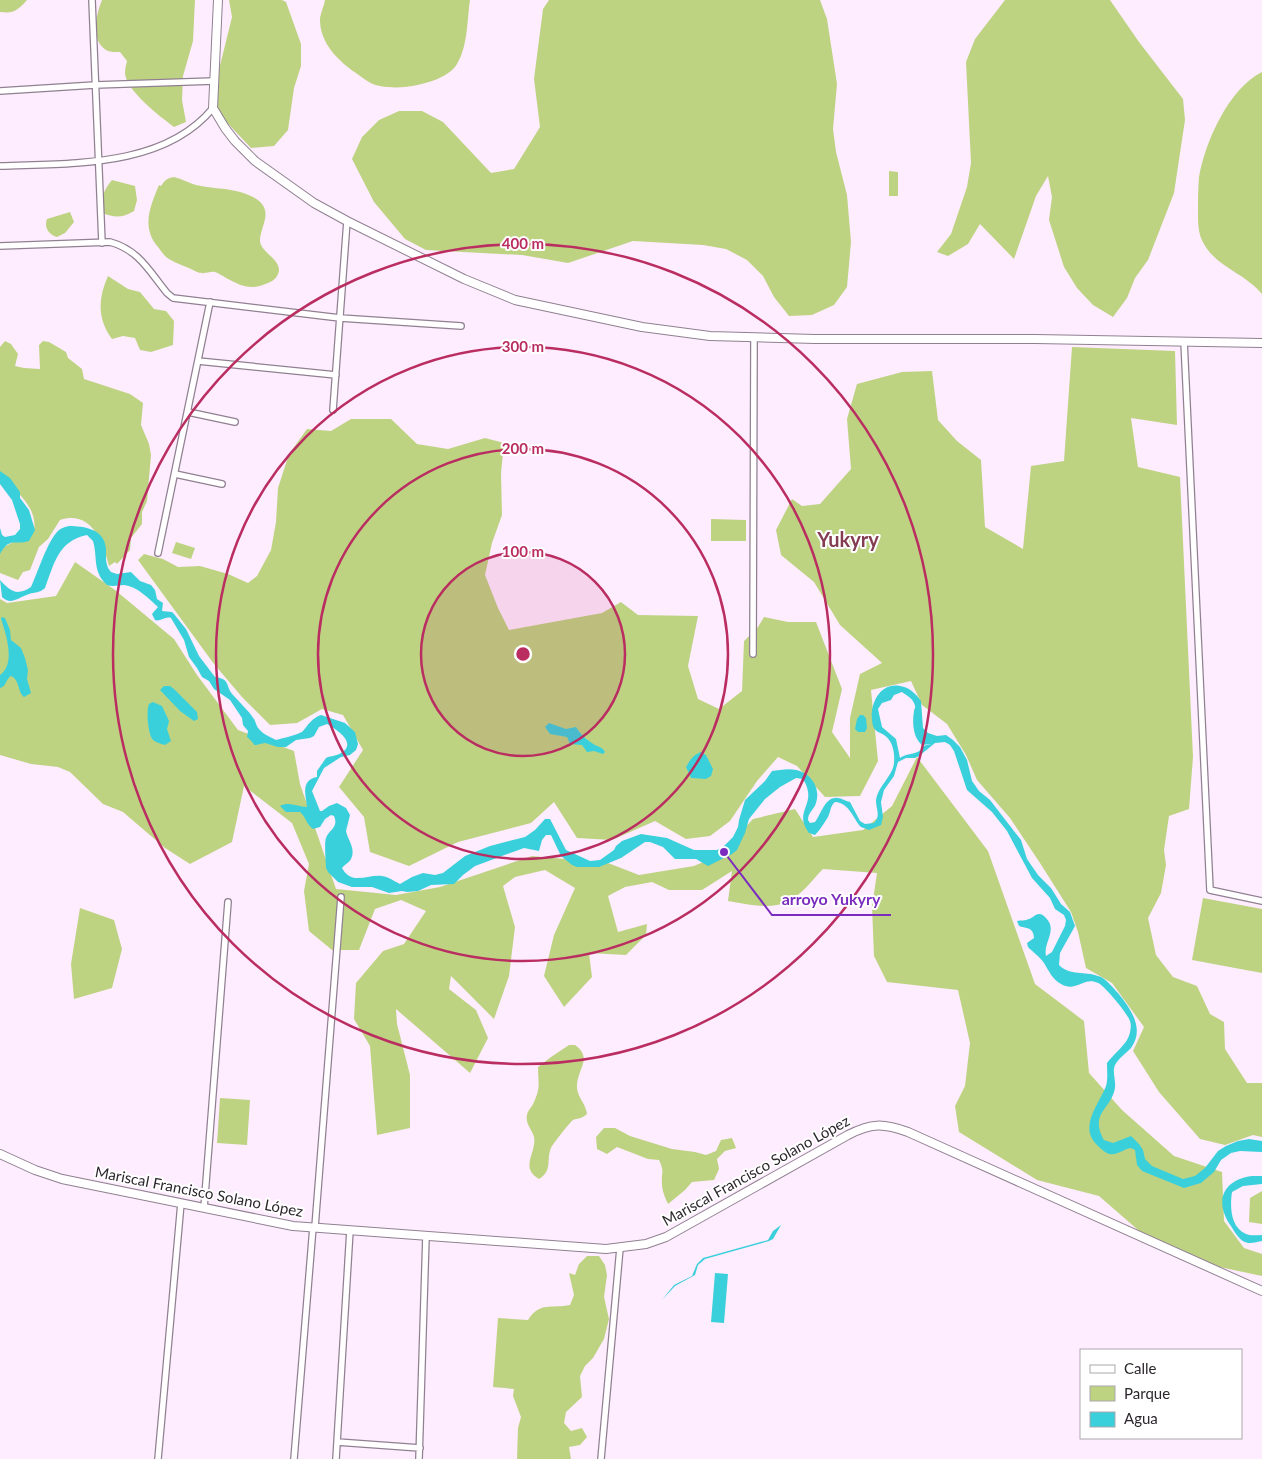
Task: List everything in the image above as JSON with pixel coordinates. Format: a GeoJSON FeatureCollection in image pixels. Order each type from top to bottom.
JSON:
{"type":"FeatureCollection","features":[{"type":"Feature","properties":{"kind":"main road"},"geometry":{"type":"LineString","coordinates":[[218,0],[213,108],[235,141],[255,161],[293,189],[347,221],[464,279],[515,300],[673,332],[710,336],[1262,343]]}},
{"type":"Feature","properties":{"kind":"main road","name":"Mariscal Francisco Solano López"},"geometry":{"type":"LineString","coordinates":[[0,1154],[35,1170],[62,1179],[269,1222],[426,1236],[588,1248],[620,1248],[646,1244],[666,1236],[848,1135],[872,1126],[884,1125],[908,1132],[1262,1291]]}},
{"type":"Feature","properties":{"kind":"street"},"geometry":{"type":"LineString","coordinates":[[92,0],[102,243]]}},
{"type":"Feature","properties":{"kind":"street"},"geometry":{"type":"LineString","coordinates":[[0,91],[95,85],[214,81]]}},
{"type":"Feature","properties":{"kind":"street"},"geometry":{"type":"LineString","coordinates":[[0,166],[98,162],[162,145],[184,135],[213,108]]}},
{"type":"Feature","properties":{"kind":"street"},"geometry":{"type":"LineString","coordinates":[[333,410],[347,221]]}},
{"type":"Feature","properties":{"kind":"street"},"geometry":{"type":"LineString","coordinates":[[0,246],[102,243],[121,246],[136,254],[173,298],[340,318],[461,326]]}},
{"type":"Feature","properties":{"kind":"street"},"geometry":{"type":"LineString","coordinates":[[158,553],[210,302]]}},
{"type":"Feature","properties":{"kind":"street"},"geometry":{"type":"LineString","coordinates":[[753,654],[754,338]]}},
{"type":"Feature","properties":{"kind":"street"},"geometry":{"type":"LineString","coordinates":[[1184,341],[1210,890],[1262,901]]}},
{"type":"Feature","properties":{"kind":"street"},"geometry":{"type":"LineString","coordinates":[[198,361],[336,375]]}},
{"type":"Feature","properties":{"kind":"street"},"geometry":{"type":"LineString","coordinates":[[188,412],[235,422]]}},
{"type":"Feature","properties":{"kind":"street"},"geometry":{"type":"LineString","coordinates":[[174,474],[222,484]]}},
{"type":"Feature","properties":{"kind":"street"},"geometry":{"type":"LineString","coordinates":[[294,1459],[341,897]]}},
{"type":"Feature","properties":{"kind":"street"},"geometry":{"type":"LineString","coordinates":[[204,1208],[228,902]]}},
{"type":"Feature","properties":{"kind":"street"},"geometry":{"type":"LineString","coordinates":[[158,1459],[181,1203]]}},
{"type":"Feature","properties":{"kind":"street"},"geometry":{"type":"LineString","coordinates":[[336,1459],[350,1230]]}},
{"type":"Feature","properties":{"kind":"street"},"geometry":{"type":"LineString","coordinates":[[420,1459],[426,1236]]}},
{"type":"Feature","properties":{"kind":"street"},"geometry":{"type":"LineString","coordinates":[[601,1459],[620,1248]]}},
{"type":"Feature","properties":{"kind":"street"},"geometry":{"type":"LineString","coordinates":[[337,1442],[420,1448]]}},
{"type":"Feature","properties":{"kind":"green space"},"geometry":{"type":"Polygon","coordinates":[[[0,0],[27,0],[15,10],[0,12],[0,0]]]}},
{"type":"Feature","properties":{"kind":"green space"},"geometry":{"type":"Polygon","coordinates":[[[102,0],[195,0],[193,41],[183,76],[182,100],[186,122],[174,127],[153,110],[131,88],[125,73],[127,61],[120,52],[108,51],[102,47],[96,28],[102,0]]]}},
{"type":"Feature","properties":{"kind":"green space"},"geometry":{"type":"Polygon","coordinates":[[[229,0],[282,0],[286,2],[301,44],[301,66],[294,88],[288,130],[274,146],[251,148],[217,112],[214,90],[232,17],[229,0]]]}},
{"type":"Feature","properties":{"kind":"green space"},"geometry":{"type":"Polygon","coordinates":[[[325,0],[470,0],[461,57],[449,73],[429,82],[399,87],[373,84],[336,57],[326,43],[320,18],[325,0]]]}},
{"type":"Feature","properties":{"kind":"green space"},"geometry":{"type":"Polygon","coordinates":[[[549,0],[820,0],[827,19],[837,84],[833,129],[836,152],[847,195],[851,242],[847,287],[834,305],[812,315],[789,316],[774,297],[763,276],[747,260],[726,249],[703,245],[633,241],[568,263],[522,255],[426,250],[405,239],[374,202],[352,159],[362,137],[379,120],[399,111],[422,111],[443,122],[491,173],[514,169],[540,127],[534,79],[543,9],[549,0]]]}},
{"type":"Feature","properties":{"kind":"green space"},"geometry":{"type":"Polygon","coordinates":[[[1005,0],[1110,0],[1139,42],[1183,99],[1185,120],[1174,193],[1148,260],[1135,278],[1127,298],[1113,317],[1093,305],[1077,288],[1064,267],[1049,220],[1052,197],[1048,176],[1036,196],[1014,259],[980,224],[968,244],[948,256],[937,252],[951,234],[967,187],[971,163],[966,62],[975,39],[1005,0]]]}},
{"type":"Feature","properties":{"kind":"green space"},"geometry":{"type":"Polygon","coordinates":[[[1262,72],[1262,294],[1213,256],[1206,248],[1198,225],[1198,190],[1202,163],[1220,117],[1239,90],[1262,72]]]}},
{"type":"Feature","properties":{"kind":"green space"},"geometry":{"type":"Polygon","coordinates":[[[889,171],[898,172],[898,196],[889,196],[889,171]]]}},
{"type":"Feature","properties":{"kind":"green space"},"geometry":{"type":"Polygon","coordinates":[[[174,177],[204,187],[245,193],[259,201],[265,210],[261,245],[278,265],[279,269],[274,280],[256,287],[246,287],[215,272],[197,272],[172,261],[164,255],[153,239],[148,224],[150,209],[159,185],[161,186],[166,180],[174,177]]]}},
{"type":"Feature","properties":{"kind":"green space"},"geometry":{"type":"Polygon","coordinates":[[[112,180],[135,186],[137,200],[134,211],[118,217],[102,213],[101,203],[103,195],[112,180]]]}},
{"type":"Feature","properties":{"kind":"green space"},"geometry":{"type":"Polygon","coordinates":[[[70,212],[74,222],[65,233],[57,237],[49,232],[46,227],[47,219],[70,212]]]}},
{"type":"Feature","properties":{"kind":"green space"},"geometry":{"type":"Polygon","coordinates":[[[108,276],[128,289],[140,292],[154,309],[166,311],[174,321],[173,345],[151,352],[140,350],[135,338],[123,336],[112,339],[104,324],[101,308],[102,292],[108,276]]]}},
{"type":"Feature","properties":{"kind":"green space"},"geometry":{"type":"Polygon","coordinates":[[[5,341],[11,344],[18,354],[15,366],[40,369],[39,345],[43,341],[49,342],[66,352],[68,358],[82,369],[84,379],[130,394],[143,403],[141,425],[149,444],[151,455],[147,501],[142,512],[142,524],[131,538],[130,550],[117,564],[115,562],[109,566],[99,538],[88,524],[80,519],[71,518],[60,520],[48,539],[39,547],[30,570],[23,572],[18,580],[0,573],[0,551],[2,548],[34,531],[33,514],[29,507],[19,494],[0,476],[0,347],[5,341]]]}},
{"type":"Feature","properties":{"kind":"green space"},"geometry":{"type":"Polygon","coordinates":[[[1072,347],[1175,351],[1177,425],[1131,418],[1138,467],[1180,477],[1193,757],[1189,809],[1169,816],[1164,850],[1166,865],[1161,893],[1148,918],[1156,955],[1173,977],[1197,986],[1210,1014],[1224,1022],[1225,1049],[1247,1083],[1262,1083],[1262,1137],[1253,1135],[1225,1145],[1200,1139],[1159,1092],[1133,1051],[1144,1027],[1112,983],[1086,968],[1078,932],[1071,912],[1010,818],[977,780],[966,755],[947,724],[922,705],[911,681],[871,690],[878,761],[860,796],[825,797],[797,766],[778,757],[757,781],[730,821],[710,836],[686,839],[655,821],[612,840],[577,838],[554,802],[531,823],[458,842],[409,866],[370,852],[364,817],[339,787],[363,750],[343,715],[322,709],[297,723],[270,725],[242,697],[214,664],[138,560],[144,554],[163,559],[178,567],[200,566],[228,574],[248,583],[257,576],[271,550],[276,522],[278,488],[289,454],[307,429],[331,431],[351,419],[391,419],[417,444],[448,449],[485,438],[504,443],[501,473],[502,515],[492,543],[485,575],[509,630],[602,613],[621,602],[638,615],[698,616],[688,666],[698,699],[719,709],[742,691],[744,641],[758,627],[764,617],[788,622],[816,622],[842,689],[832,732],[850,758],[850,718],[860,674],[882,663],[840,625],[814,582],[781,555],[776,530],[792,499],[802,506],[820,504],[851,469],[847,419],[857,384],[902,372],[932,371],[938,420],[957,441],[981,460],[985,527],[1023,549],[1031,466],[1064,461],[1072,347]]]}},
{"type":"Feature","properties":{"kind":"green space"},"geometry":{"type":"Polygon","coordinates":[[[711,519],[746,520],[746,541],[711,541],[711,519]]]}},
{"type":"Feature","properties":{"kind":"green space"},"geometry":{"type":"Polygon","coordinates":[[[176,542],[195,548],[191,559],[172,553],[176,542]]]}},
{"type":"Feature","properties":{"kind":"green space"},"geometry":{"type":"Polygon","coordinates":[[[75,562],[115,590],[174,639],[197,675],[238,730],[294,751],[300,784],[336,889],[396,895],[440,887],[532,856],[608,863],[639,875],[694,866],[719,855],[753,819],[795,809],[813,837],[863,830],[892,806],[917,757],[988,851],[1035,984],[1084,1021],[1089,1073],[1122,1110],[1174,1156],[1222,1172],[1224,1221],[1244,1248],[1262,1254],[1262,1276],[1191,1261],[1145,1236],[1099,1196],[1037,1180],[959,1132],[955,1106],[965,1086],[970,1043],[958,990],[887,982],[874,956],[872,907],[877,873],[823,869],[797,896],[787,902],[773,906],[758,906],[728,901],[732,871],[702,890],[669,890],[652,882],[625,887],[608,896],[618,932],[647,924],[646,935],[626,955],[589,953],[592,977],[564,1007],[544,976],[554,935],[575,888],[545,870],[515,877],[503,886],[515,927],[509,976],[494,1019],[451,976],[449,989],[476,1010],[488,1038],[470,1073],[396,1009],[397,1024],[410,1075],[410,1128],[377,1135],[370,1046],[354,1019],[356,983],[383,951],[404,944],[426,911],[401,900],[375,909],[359,950],[332,950],[309,931],[304,891],[309,864],[292,823],[244,786],[232,842],[190,864],[165,848],[123,812],[103,804],[70,772],[58,767],[31,764],[0,755],[0,599],[7,603],[56,596],[75,562]]]}},
{"type":"Feature","properties":{"kind":"green space"},"geometry":{"type":"Polygon","coordinates":[[[1203,898],[1262,909],[1262,973],[1192,960],[1203,898]]]}},
{"type":"Feature","properties":{"kind":"green space"},"geometry":{"type":"Polygon","coordinates":[[[80,908],[114,920],[122,949],[112,988],[74,999],[71,964],[80,908]]]}},
{"type":"Feature","properties":{"kind":"green space"},"geometry":{"type":"Polygon","coordinates":[[[569,1045],[575,1045],[583,1055],[584,1060],[577,1081],[577,1088],[587,1114],[582,1118],[573,1120],[555,1142],[551,1148],[548,1169],[539,1179],[533,1175],[529,1165],[534,1137],[528,1124],[527,1115],[538,1092],[538,1067],[569,1045]]]}},
{"type":"Feature","properties":{"kind":"green space"},"geometry":{"type":"Polygon","coordinates":[[[220,1098],[250,1100],[247,1145],[217,1143],[220,1098]]]}},
{"type":"Feature","properties":{"kind":"green space"},"geometry":{"type":"Polygon","coordinates":[[[604,1128],[615,1128],[630,1136],[672,1149],[706,1155],[716,1151],[721,1140],[732,1138],[736,1148],[725,1151],[717,1159],[719,1169],[714,1180],[692,1182],[668,1204],[664,1194],[662,1170],[659,1160],[648,1159],[617,1147],[607,1154],[597,1149],[596,1137],[604,1128]]]}},
{"type":"Feature","properties":{"kind":"green space"},"geometry":{"type":"Polygon","coordinates":[[[1262,1191],[1262,1224],[1249,1222],[1250,1198],[1262,1191]]]}},
{"type":"Feature","properties":{"kind":"green space"},"geometry":{"type":"Polygon","coordinates":[[[587,1256],[599,1256],[605,1265],[607,1275],[604,1297],[609,1319],[604,1339],[580,1376],[582,1397],[566,1412],[564,1423],[571,1431],[582,1428],[587,1437],[580,1445],[569,1447],[571,1459],[517,1459],[518,1428],[521,1417],[513,1396],[514,1389],[493,1387],[498,1318],[528,1320],[532,1314],[542,1308],[570,1305],[574,1295],[569,1273],[575,1275],[579,1264],[587,1256]]]}},
{"type":"Feature","properties":{"kind":"water"},"geometry":{"type":"Polygon","coordinates":[[[0,471],[10,478],[20,492],[20,498],[29,510],[35,530],[29,541],[10,543],[0,554],[0,528],[2,535],[5,537],[15,535],[20,529],[20,524],[12,500],[0,484],[0,471]]]}},
{"type":"Feature","properties":{"kind":"water"},"geometry":{"type":"Polygon","coordinates":[[[68,526],[87,528],[102,537],[105,542],[107,564],[111,572],[117,574],[131,572],[140,581],[151,585],[155,590],[157,599],[163,603],[162,611],[174,614],[186,629],[199,656],[215,677],[226,681],[233,695],[254,719],[258,728],[265,734],[276,740],[295,735],[321,715],[345,723],[355,732],[358,744],[356,750],[324,768],[312,791],[320,811],[337,803],[346,808],[350,815],[346,831],[353,851],[350,860],[342,868],[350,877],[355,878],[382,876],[400,884],[423,873],[435,875],[443,873],[465,856],[490,846],[525,837],[545,819],[550,819],[566,850],[590,861],[600,860],[614,850],[622,841],[641,834],[667,838],[694,850],[717,850],[733,837],[738,827],[745,800],[765,781],[772,771],[784,769],[793,769],[806,774],[814,782],[817,797],[808,817],[810,823],[815,822],[828,801],[837,798],[850,802],[860,821],[865,824],[874,823],[878,815],[877,796],[893,768],[894,751],[890,740],[876,731],[873,726],[872,712],[874,704],[880,692],[886,688],[900,686],[909,689],[921,701],[923,728],[928,733],[937,736],[946,735],[960,747],[967,760],[972,781],[979,791],[990,800],[1021,840],[1027,859],[1038,875],[1051,888],[1061,904],[1070,912],[1075,926],[1060,953],[1059,965],[1068,971],[1101,977],[1112,986],[1132,1012],[1137,1034],[1131,1048],[1115,1065],[1115,1088],[1113,1095],[1100,1117],[1100,1131],[1104,1140],[1113,1143],[1131,1136],[1139,1144],[1145,1159],[1152,1166],[1183,1179],[1195,1176],[1205,1168],[1218,1151],[1238,1141],[1249,1139],[1262,1141],[1262,1152],[1240,1151],[1231,1153],[1221,1160],[1214,1172],[1201,1183],[1184,1188],[1142,1171],[1137,1165],[1135,1150],[1131,1148],[1109,1154],[1096,1144],[1089,1130],[1090,1122],[1106,1086],[1107,1063],[1127,1040],[1131,1025],[1130,1021],[1121,1006],[1101,985],[1093,981],[1071,987],[1061,984],[1053,977],[1041,959],[1028,947],[1027,943],[1034,938],[1032,932],[1030,929],[1019,926],[1017,921],[1028,920],[1039,914],[1046,918],[1051,927],[1046,946],[1046,956],[1052,952],[1065,926],[1066,920],[1064,915],[1055,909],[1050,898],[1032,878],[1007,831],[992,812],[967,790],[954,751],[945,742],[935,743],[919,756],[906,758],[898,762],[894,776],[884,790],[881,802],[883,817],[881,825],[869,830],[858,824],[848,808],[835,802],[817,833],[815,835],[809,833],[803,819],[808,795],[807,788],[803,779],[796,778],[780,787],[765,799],[749,819],[737,850],[708,866],[696,859],[675,859],[663,847],[645,842],[621,858],[599,867],[577,867],[561,856],[551,835],[546,835],[542,840],[539,851],[524,848],[475,866],[454,884],[431,885],[418,891],[389,893],[372,887],[352,887],[338,882],[326,868],[325,841],[334,826],[334,816],[331,815],[325,819],[320,827],[313,829],[300,812],[286,812],[280,806],[290,804],[307,807],[305,789],[308,781],[317,777],[317,771],[326,758],[339,754],[346,749],[346,741],[340,733],[327,724],[319,727],[314,736],[296,740],[286,747],[265,743],[254,745],[247,737],[248,731],[230,700],[214,689],[209,681],[202,677],[189,657],[184,640],[171,618],[155,620],[152,614],[158,607],[142,593],[129,586],[107,585],[102,580],[97,569],[93,541],[87,535],[69,542],[63,548],[58,555],[43,590],[12,601],[5,600],[2,597],[0,580],[11,590],[18,592],[31,587],[54,535],[62,528],[68,526]],[[902,692],[894,695],[891,700],[882,703],[878,709],[882,727],[896,739],[900,758],[916,753],[923,746],[931,744],[922,745],[919,742],[913,725],[915,706],[912,700],[902,692]]]}},
{"type":"Feature","properties":{"kind":"water"},"geometry":{"type":"Polygon","coordinates":[[[2,617],[5,618],[10,630],[11,640],[21,648],[25,658],[28,670],[27,679],[31,693],[24,697],[16,680],[11,676],[4,686],[0,688],[0,675],[8,664],[9,656],[2,617]]]}},
{"type":"Feature","properties":{"kind":"water"},"geometry":{"type":"Polygon","coordinates":[[[164,686],[170,686],[174,689],[197,712],[198,719],[194,721],[180,711],[160,690],[164,686]]]}},
{"type":"Feature","properties":{"kind":"water"},"geometry":{"type":"Polygon","coordinates":[[[153,702],[162,706],[169,721],[167,729],[171,741],[165,745],[157,743],[151,737],[148,712],[149,704],[153,702]]]}},
{"type":"Feature","properties":{"kind":"water"},"geometry":{"type":"Polygon","coordinates":[[[860,715],[866,718],[867,728],[865,732],[858,732],[855,729],[860,715]]]}},
{"type":"Feature","properties":{"kind":"water"},"geometry":{"type":"Polygon","coordinates":[[[549,723],[566,729],[576,727],[587,739],[605,752],[603,754],[594,751],[587,752],[582,745],[570,744],[567,737],[550,734],[545,727],[549,723]]]}},
{"type":"Feature","properties":{"kind":"water"},"geometry":{"type":"Polygon","coordinates":[[[701,752],[706,755],[713,769],[711,776],[706,779],[691,778],[686,767],[692,758],[701,752]]]}},
{"type":"Feature","properties":{"kind":"water"},"geometry":{"type":"Polygon","coordinates":[[[1252,1176],[1262,1176],[1262,1184],[1243,1186],[1232,1192],[1231,1203],[1232,1216],[1241,1231],[1249,1235],[1262,1235],[1262,1241],[1250,1243],[1241,1240],[1235,1232],[1226,1217],[1222,1201],[1228,1187],[1234,1182],[1252,1176]]]}},
{"type":"Feature","properties":{"kind":"water"},"geometry":{"type":"Polygon","coordinates":[[[781,1225],[773,1239],[769,1241],[705,1259],[698,1265],[695,1275],[675,1286],[662,1300],[674,1285],[692,1276],[697,1264],[703,1258],[768,1240],[773,1231],[781,1225]]]}},
{"type":"Feature","properties":{"kind":"water"},"geometry":{"type":"Polygon","coordinates":[[[715,1273],[728,1274],[724,1323],[711,1322],[715,1273]]]}},
{"type":"Feature","properties":{"kind":"place","name":"arroyo Yukyry"},"geometry":{"type":"Point","coordinates":[724,852]}},
{"type":"Feature","properties":{"kind":"district","name":"Yukyry"},"geometry":{"type":"Point","coordinates":[848,540]}}]}
